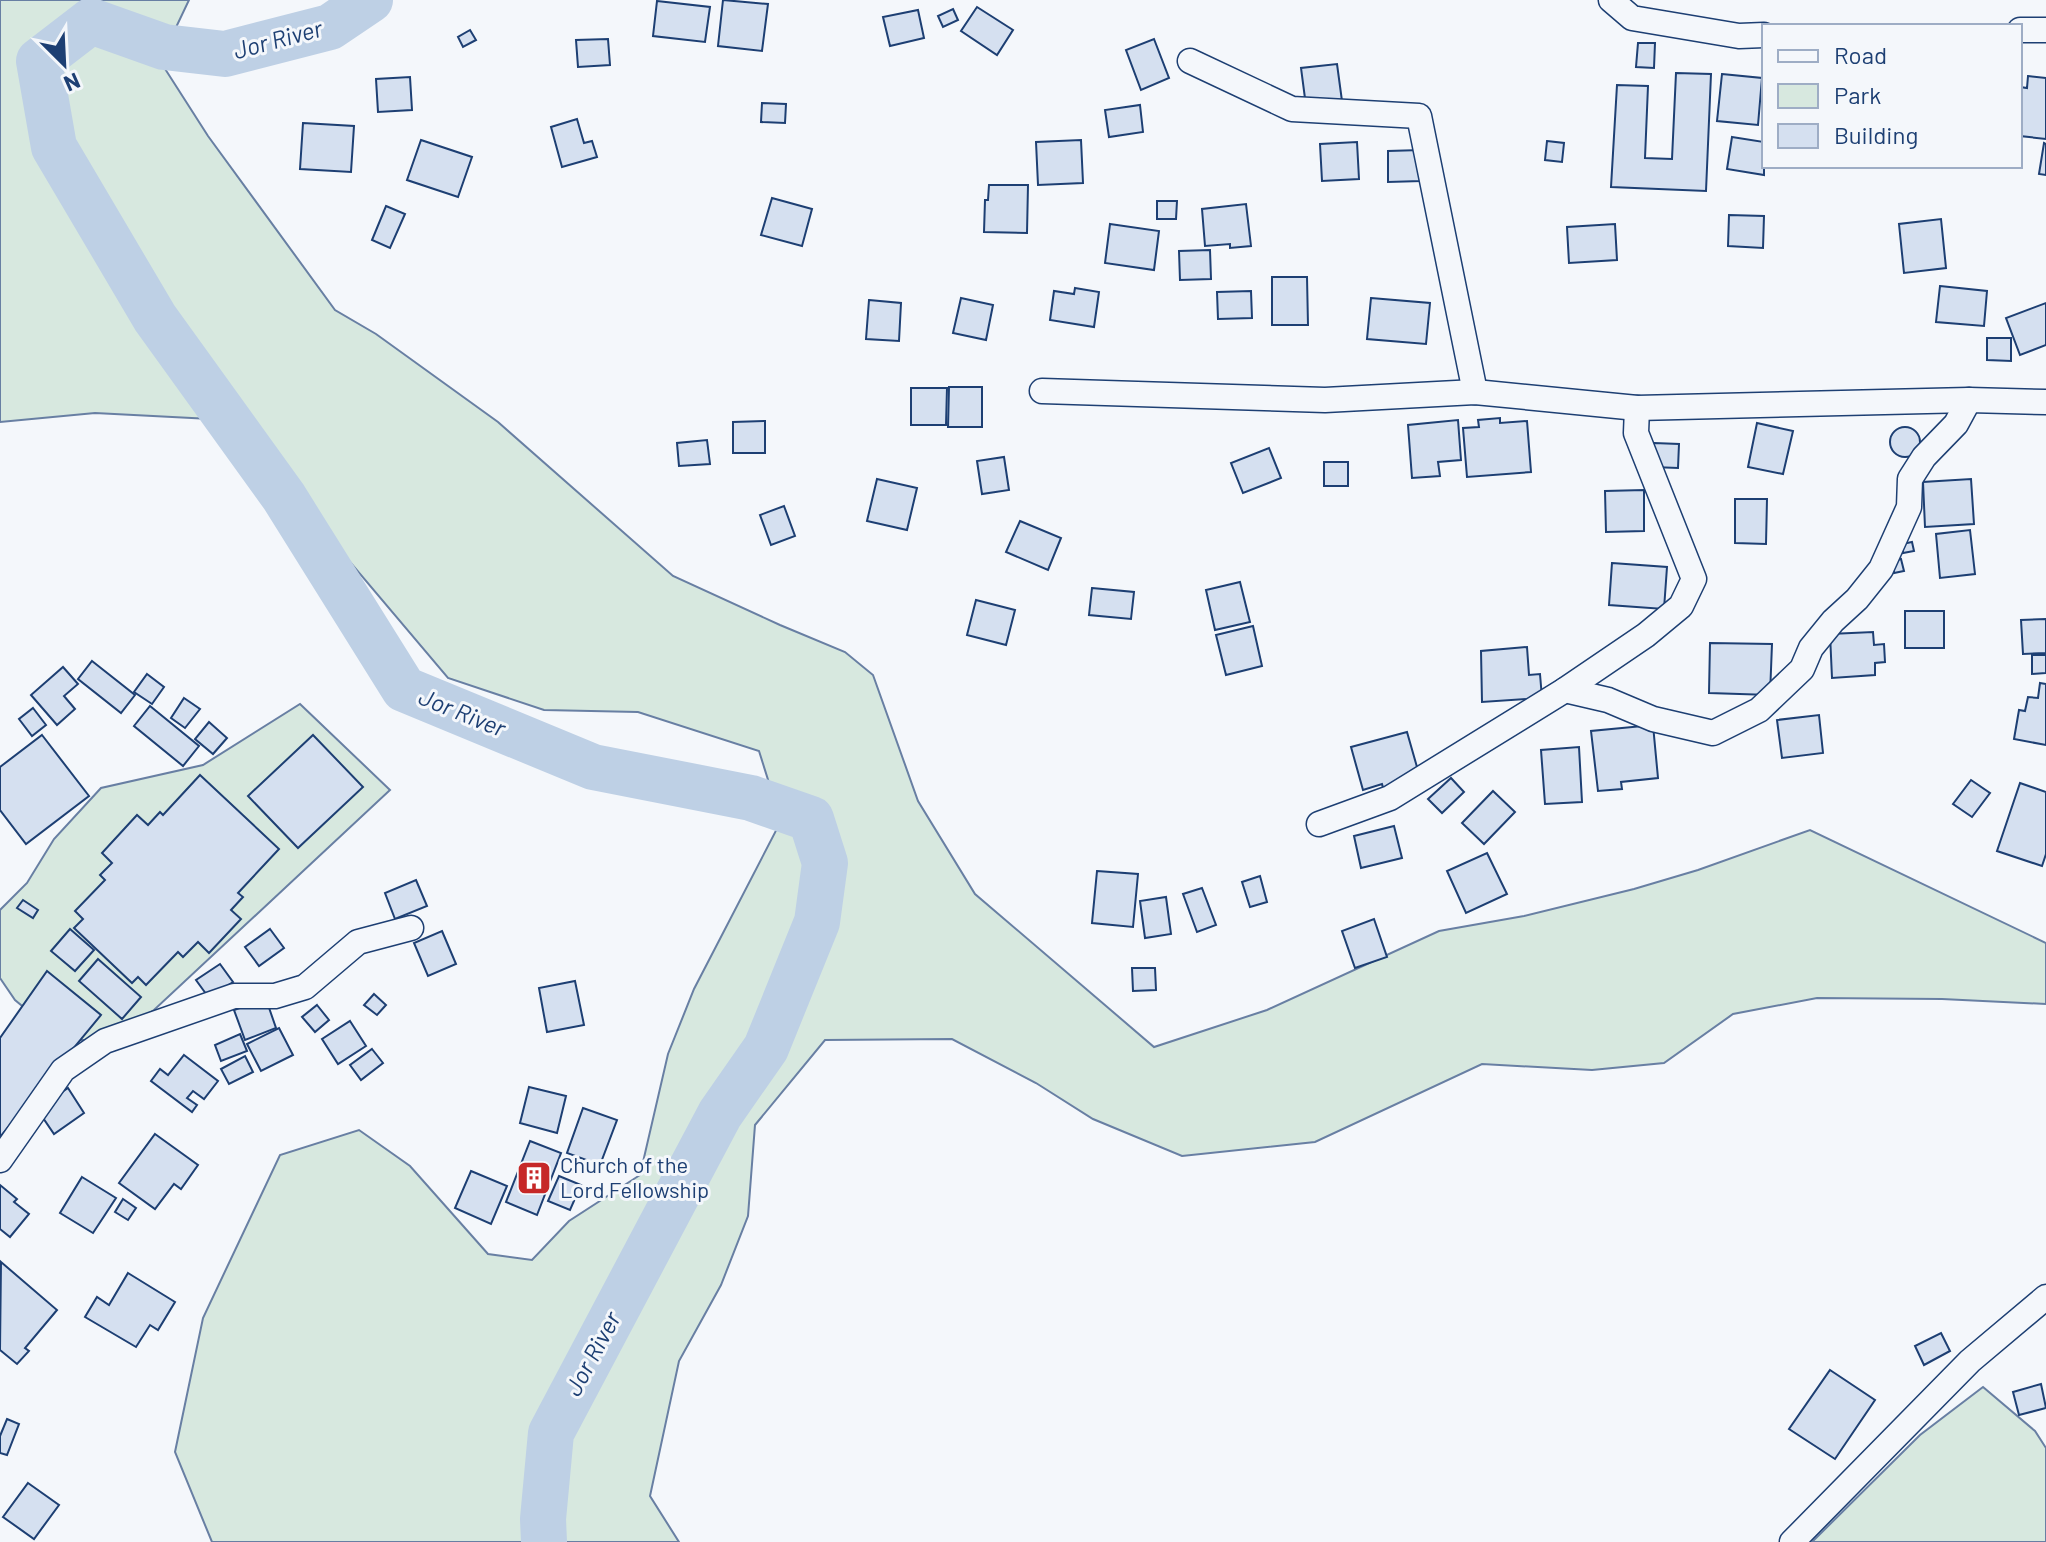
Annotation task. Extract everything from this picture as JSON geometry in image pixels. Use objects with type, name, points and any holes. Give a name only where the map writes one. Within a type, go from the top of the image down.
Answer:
[{"type":"street","points":[[1611,0],[1632,18],[1739,36],[1762,35]]},
{"type":"street","points":[[2022,30],[2046,30]]},
{"type":"street","points":[[1190,61],[1292,109],[1419,116],[1475,392]]},
{"type":"street","points":[[1042,391],[1325,400],[1475,392],[1637,408],[1969,400],[2046,402]]},
{"type":"street","points":[[1565,690],[1608,700],[1653,719],[1713,733],[1759,710],[1802,669],[1811,648],[1881,569],[1909,507],[1910,479],[1924,457],[1956,424],[1969,400]]},
{"type":"street","points":[[1319,824],[1390,798],[1565,690],[1646,635],[1681,606],[1694,579],[1636,433],[1637,408]]},
{"type":"street","points":[[0,1160],[63,1070],[105,1041],[234,996],[275,996],[305,987],[358,942],[411,928]]},
{"type":"street","points":[[1792,1542],[1970,1361],[2046,1297]]},
{"type":"green space","points":[[0,0],[189,0],[160,61],[208,136],[335,310],[376,334],[498,422],[673,576],[845,652],[873,675],[918,801],[975,894],[1154,1047],[1267,1010],[1439,931],[1524,916],[1634,889],[1810,830],[2046,943],[2046,1004],[1817,998],[1733,1014],[1664,1063],[1592,1070],[1482,1064],[1315,1142],[1182,1156],[1093,1119],[1036,1083],[952,1039],[825,1040],[755,1125],[748,1216],[721,1285],[679,1361],[650,1496],[679,1542],[212,1542],[175,1452],[203,1318],[280,1155],[359,1130],[410,1166],[488,1254],[532,1260],[569,1221],[640,1175],[668,1054],[694,989],[781,821],[759,751],[638,712],[544,710],[448,678],[230,420],[95,413],[0,422]]},
{"type":"green space","points":[[300,704],[390,790],[154,1010],[105,1041],[62,1039],[15,1000],[0,978],[0,910],[27,883],[54,839],[101,788],[203,765]]},
{"type":"green space","points":[[1983,1387],[2035,1431],[2046,1448],[2046,1542],[1812,1542],[1920,1435]]},
{"type":"building","points":[[723,0],[768,4],[762,51],[718,46]]},
{"type":"building","points":[[657,1],[710,7],[705,42],[653,36]]},
{"type":"building","points":[[977,7],[1013,30],[997,55],[961,31]]},
{"type":"building","points":[[953,9],[958,20],[943,27],[938,16]]},
{"type":"building","points":[[918,10],[924,38],[890,46],[883,17]]},
{"type":"building","points":[[470,30],[476,40],[463,47],[458,37]]},
{"type":"building","points":[[608,39],[610,65],[578,67],[576,40]]},
{"type":"building","points":[[1154,39],[1169,78],[1141,90],[1126,50]]},
{"type":"building","points":[[1638,43],[1655,43],[1654,68],[1636,67]]},
{"type":"building","points":[[1337,64],[1342,101],[1306,106],[1301,68]]},
{"type":"building","points":[[1676,73],[1711,74],[1706,191],[1611,187],[1617,85],[1648,86],[1645,158],[1672,159]]},
{"type":"building","points":[[1722,74],[1762,78],[1758,125],[1717,121]]},
{"type":"building","points":[[2028,76],[2046,78],[2046,139],[2022,136],[2022,87],[2027,88]]},
{"type":"building","points":[[410,77],[412,110],[378,112],[376,79]]},
{"type":"building","points":[[762,103],[786,104],[785,123],[761,122]]},
{"type":"building","points":[[1140,105],[1143,132],[1109,137],[1105,110]]},
{"type":"building","points":[[577,119],[584,143],[592,141],[597,157],[562,167],[551,127]]},
{"type":"building","points":[[303,123],[354,126],[351,172],[300,169]]},
{"type":"building","points":[[1732,137],[1762,142],[1764,175],[1727,169]]},
{"type":"building","points":[[421,140],[472,157],[458,197],[407,180]]},
{"type":"building","points":[[1081,140],[1083,183],[1038,185],[1036,142]]},
{"type":"building","points":[[1547,141],[1564,143],[1562,162],[1545,160]]},
{"type":"building","points":[[1357,142],[1359,179],[1322,181],[1320,144]]},
{"type":"building","points":[[2046,144],[2046,175],[2039,174]]},
{"type":"building","points":[[1421,150],[1421,181],[1388,182],[1388,151]]},
{"type":"building","points":[[989,185],[1028,185],[1027,233],[984,232]]},
{"type":"building","points":[[772,198],[812,209],[802,246],[761,235]]},
{"type":"building","points":[[1157,201],[1177,201],[1176,219],[1157,219]]},
{"type":"building","points":[[1246,204],[1251,246],[1205,246],[1202,209]]},
{"type":"building","points":[[386,206],[405,214],[390,248],[372,240]]},
{"type":"building","points":[[1729,215],[1764,216],[1763,248],[1728,246]]},
{"type":"building","points":[[1941,219],[1946,268],[1904,273],[1899,224]]},
{"type":"building","points":[[1110,224],[1159,231],[1154,270],[1105,263]]},
{"type":"building","points":[[1615,224],[1617,260],[1569,263],[1567,227]]},
{"type":"building","points":[[1210,250],[1211,279],[1180,280],[1179,251]]},
{"type":"building","points":[[1272,277],[1307,277],[1308,325],[1272,325]]},
{"type":"building","points":[[1940,286],[1987,291],[1984,326],[1936,322]]},
{"type":"building","points":[[1075,288],[1099,292],[1094,327],[1050,320],[1054,291],[1074,294]]},
{"type":"building","points":[[1251,291],[1252,318],[1218,319],[1217,292]]},
{"type":"building","points":[[961,298],[993,305],[986,340],[953,333]]},
{"type":"building","points":[[1371,298],[1430,303],[1426,344],[1367,339]]},
{"type":"building","points":[[869,300],[901,303],[899,341],[866,339]]},
{"type":"building","points":[[2046,303],[2046,345],[2020,355],[2006,318]]},
{"type":"building","points":[[1987,338],[2011,338],[2011,361],[1987,360]]},
{"type":"building","points":[[949,387],[982,387],[982,427],[948,427]]},
{"type":"building","points":[[911,388],[947,388],[946,425],[911,425]]},
{"type":"building","points":[[1500,418],[1500,423],[1527,421],[1531,472],[1467,477],[1463,428],[1479,427],[1478,420]]},
{"type":"building","points":[[1458,420],[1461,460],[1438,462],[1440,476],[1412,478],[1408,425]]},
{"type":"building","points":[[765,421],[765,453],[733,453],[733,422]]},
{"type":"building","points":[[1757,423],[1793,431],[1783,474],[1748,467]]},
{"type":"building","points":[[1905,427],[1916,431],[1920,442],[1916,453],[1905,457],[1894,453],[1890,442],[1894,431]]},
{"type":"building","points":[[707,440],[710,464],[679,466],[677,443]]},
{"type":"building","points":[[1654,443],[1679,444],[1678,468],[1653,467]]},
{"type":"building","points":[[1269,448],[1281,478],[1243,493],[1231,463]]},
{"type":"building","points":[[1004,457],[1009,490],[982,494],[977,461]]},
{"type":"building","points":[[1324,462],[1348,462],[1348,486],[1324,486]]},
{"type":"building","points":[[877,479],[917,488],[907,530],[867,521]]},
{"type":"building","points":[[1971,479],[1974,524],[1925,527],[1923,482]]},
{"type":"building","points":[[1644,490],[1644,531],[1606,532],[1605,491]]},
{"type":"building","points":[[1735,499],[1767,499],[1766,544],[1735,543]]},
{"type":"building","points":[[784,506],[795,536],[771,545],[760,515]]},
{"type":"building","points":[[1020,521],[1061,538],[1048,570],[1006,552]]},
{"type":"building","points":[[1970,530],[1975,574],[1940,578],[1936,534]]},
{"type":"building","points":[[1912,542],[1914,551],[1903,553],[1902,544]]},
{"type":"building","points":[[1901,559],[1904,571],[1894,573],[1892,561]]},
{"type":"building","points":[[1612,563],[1667,567],[1664,609],[1609,605]]},
{"type":"building","points":[[1240,582],[1250,622],[1215,630],[1206,590]]},
{"type":"building","points":[[1092,588],[1134,592],[1131,619],[1089,615]]},
{"type":"building","points":[[976,600],[1015,610],[1006,645],[967,635]]},
{"type":"building","points":[[1905,611],[1944,611],[1944,648],[1905,648]]},
{"type":"building","points":[[2046,619],[2046,653],[2023,654],[2021,620]]},
{"type":"building","points":[[1253,626],[1262,666],[1226,675],[1216,635]]},
{"type":"building","points":[[1873,632],[1874,645],[1884,644],[1885,662],[1875,663],[1875,675],[1832,678],[1830,634]]},
{"type":"building","points":[[1710,643],[1772,644],[1770,695],[1709,693]]},
{"type":"building","points":[[1527,647],[1529,675],[1540,674],[1542,698],[1482,702],[1481,651]]},
{"type":"building","points":[[2032,655],[2046,655],[2046,673],[2032,674]]},
{"type":"building","points":[[92,661],[135,695],[121,713],[78,679]]},
{"type":"building","points":[[63,667],[78,684],[64,696],[75,709],[57,725],[31,695]]},
{"type":"building","points":[[147,674],[164,687],[152,704],[134,692]]},
{"type":"building","points":[[2040,683],[2046,684],[2046,745],[2014,739],[2019,710],[2025,711],[2028,697],[2038,698]]},
{"type":"building","points":[[184,698],[200,709],[185,728],[171,718]]},
{"type":"building","points":[[150,706],[199,746],[183,766],[134,726]]},
{"type":"building","points":[[33,708],[46,725],[32,736],[19,719]]},
{"type":"building","points":[[1819,715],[1823,753],[1782,758],[1777,720]]},
{"type":"building","points":[[209,722],[227,738],[213,754],[195,739]]},
{"type":"building","points":[[1653,725],[1658,778],[1621,782],[1622,789],[1598,791],[1591,731]]},
{"type":"building","points":[[1407,732],[1419,774],[1384,791],[1382,784],[1363,790],[1351,747]]},
{"type":"building","points":[[42,735],[89,796],[26,844],[0,810],[0,767]]},
{"type":"building","points":[[313,735],[363,787],[298,848],[248,796]]},
{"type":"building","points":[[1579,747],[1582,802],[1545,804],[1541,750]]},
{"type":"building","points":[[200,775],[279,849],[238,893],[243,897],[231,910],[241,919],[209,953],[198,942],[183,957],[178,952],[146,985],[138,977],[132,983],[74,928],[83,919],[75,911],[105,880],[100,875],[112,863],[102,853],[137,815],[148,825],[160,812],[163,815]]},
{"type":"building","points":[[1451,778],[1464,792],[1442,813],[1428,799]]},
{"type":"building","points":[[1971,780],[1990,793],[1972,817],[1953,804]]},
{"type":"building","points":[[2020,783],[2046,792],[2046,854],[2042,866],[1997,851]]},
{"type":"building","points":[[1493,791],[1515,812],[1484,844],[1462,823]]},
{"type":"building","points":[[1394,826],[1402,858],[1361,868],[1354,836]]},
{"type":"building","points":[[1487,853],[1507,894],[1466,913],[1447,871]]},
{"type":"building","points":[[1097,871],[1138,874],[1133,927],[1092,923]]},
{"type":"building","points":[[1260,876],[1267,902],[1250,907],[1242,882]]},
{"type":"building","points":[[416,880],[427,906],[395,919],[385,893]]},
{"type":"building","points":[[1202,888],[1216,925],[1197,932],[1183,894]]},
{"type":"building","points":[[1166,897],[1171,934],[1145,938],[1140,901]]},
{"type":"building","points":[[23,900],[38,910],[33,918],[17,908]]},
{"type":"building","points":[[1374,919],[1387,957],[1355,968],[1342,931]]},
{"type":"building","points":[[70,929],[94,950],[75,971],[51,951]]},
{"type":"building","points":[[270,929],[284,948],[259,966],[245,947]]},
{"type":"building","points":[[442,931],[456,964],[428,976],[414,943]]},
{"type":"building","points":[[98,959],[141,997],[122,1019],[79,981]]},
{"type":"building","points":[[220,964],[233,982],[209,998],[196,980]]},
{"type":"building","points":[[1132,968],[1155,968],[1156,990],[1133,991]]},
{"type":"building","points":[[47,971],[101,1015],[0,1137],[0,1038]]},
{"type":"building","points":[[575,981],[584,1025],[547,1032],[539,988]]},
{"type":"building","points":[[374,994],[386,1005],[377,1015],[364,1005]]},
{"type":"building","points":[[266,999],[276,1028],[245,1040],[234,1010]]},
{"type":"building","points":[[317,1005],[329,1020],[315,1032],[302,1017]]},
{"type":"building","points":[[350,1021],[366,1046],[338,1064],[322,1039]]},
{"type":"building","points":[[279,1028],[293,1055],[261,1071],[247,1044]]},
{"type":"building","points":[[240,1034],[247,1051],[221,1061],[215,1045]]},
{"type":"building","points":[[372,1049],[383,1063],[361,1080],[350,1065]]},
{"type":"building","points":[[184,1055],[218,1081],[204,1099],[193,1091],[187,1098],[197,1105],[192,1112],[151,1081],[160,1069],[168,1075]]},
{"type":"building","points":[[245,1056],[253,1072],[229,1084],[221,1069]]},
{"type":"building","points":[[529,1087],[566,1096],[557,1133],[520,1123]]},
{"type":"building","points":[[68,1088],[84,1113],[54,1134],[37,1109]]},
{"type":"building","points":[[583,1108],[617,1120],[600,1165],[567,1153]]},
{"type":"building","points":[[155,1134],[198,1165],[181,1189],[174,1184],[155,1209],[119,1183]]},
{"type":"building","name":"Church of the Lord Fellowship","points":[[530,1141],[561,1153],[537,1215],[506,1202]]},
{"type":"building","points":[[471,1171],[507,1186],[491,1224],[455,1208]]},
{"type":"building","points":[[559,1176],[581,1185],[570,1210],[548,1201]]},
{"type":"building","points":[[82,1177],[116,1198],[93,1233],[60,1213]]},
{"type":"building","points":[[0,1185],[29,1214],[10,1237],[0,1229]]},
{"type":"building","points":[[123,1199],[136,1208],[128,1220],[115,1212]]},
{"type":"building","points":[[1,1262],[57,1310],[25,1348],[29,1351],[17,1364],[0,1350]]},
{"type":"building","points":[[128,1273],[175,1302],[158,1330],[150,1325],[136,1347],[85,1317],[97,1297],[109,1305]]},
{"type":"building","points":[[1941,1333],[1950,1351],[1924,1365],[1915,1346]]},
{"type":"building","points":[[1830,1370],[1875,1400],[1835,1459],[1789,1429]]},
{"type":"building","points":[[2041,1384],[2046,1408],[2019,1415],[2013,1392]]},
{"type":"building","points":[[7,1419],[19,1424],[7,1455],[0,1453],[0,1436]]},
{"type":"building","points":[[28,1483],[59,1505],[34,1539],[3,1517]]},
{"type":"waterway","name":"Jor River","points":[[370,0],[330,27],[225,54],[164,47],[91,21],[39,61],[54,147],[155,318],[284,497],[404,689],[593,767],[751,798],[811,819],[825,863],[817,922],[766,1048],[720,1114],[551,1433],[543,1519],[544,1542]]},
{"type":"place","name":"Church of the Lord Fellowship","points":[[534,1178]]}]
